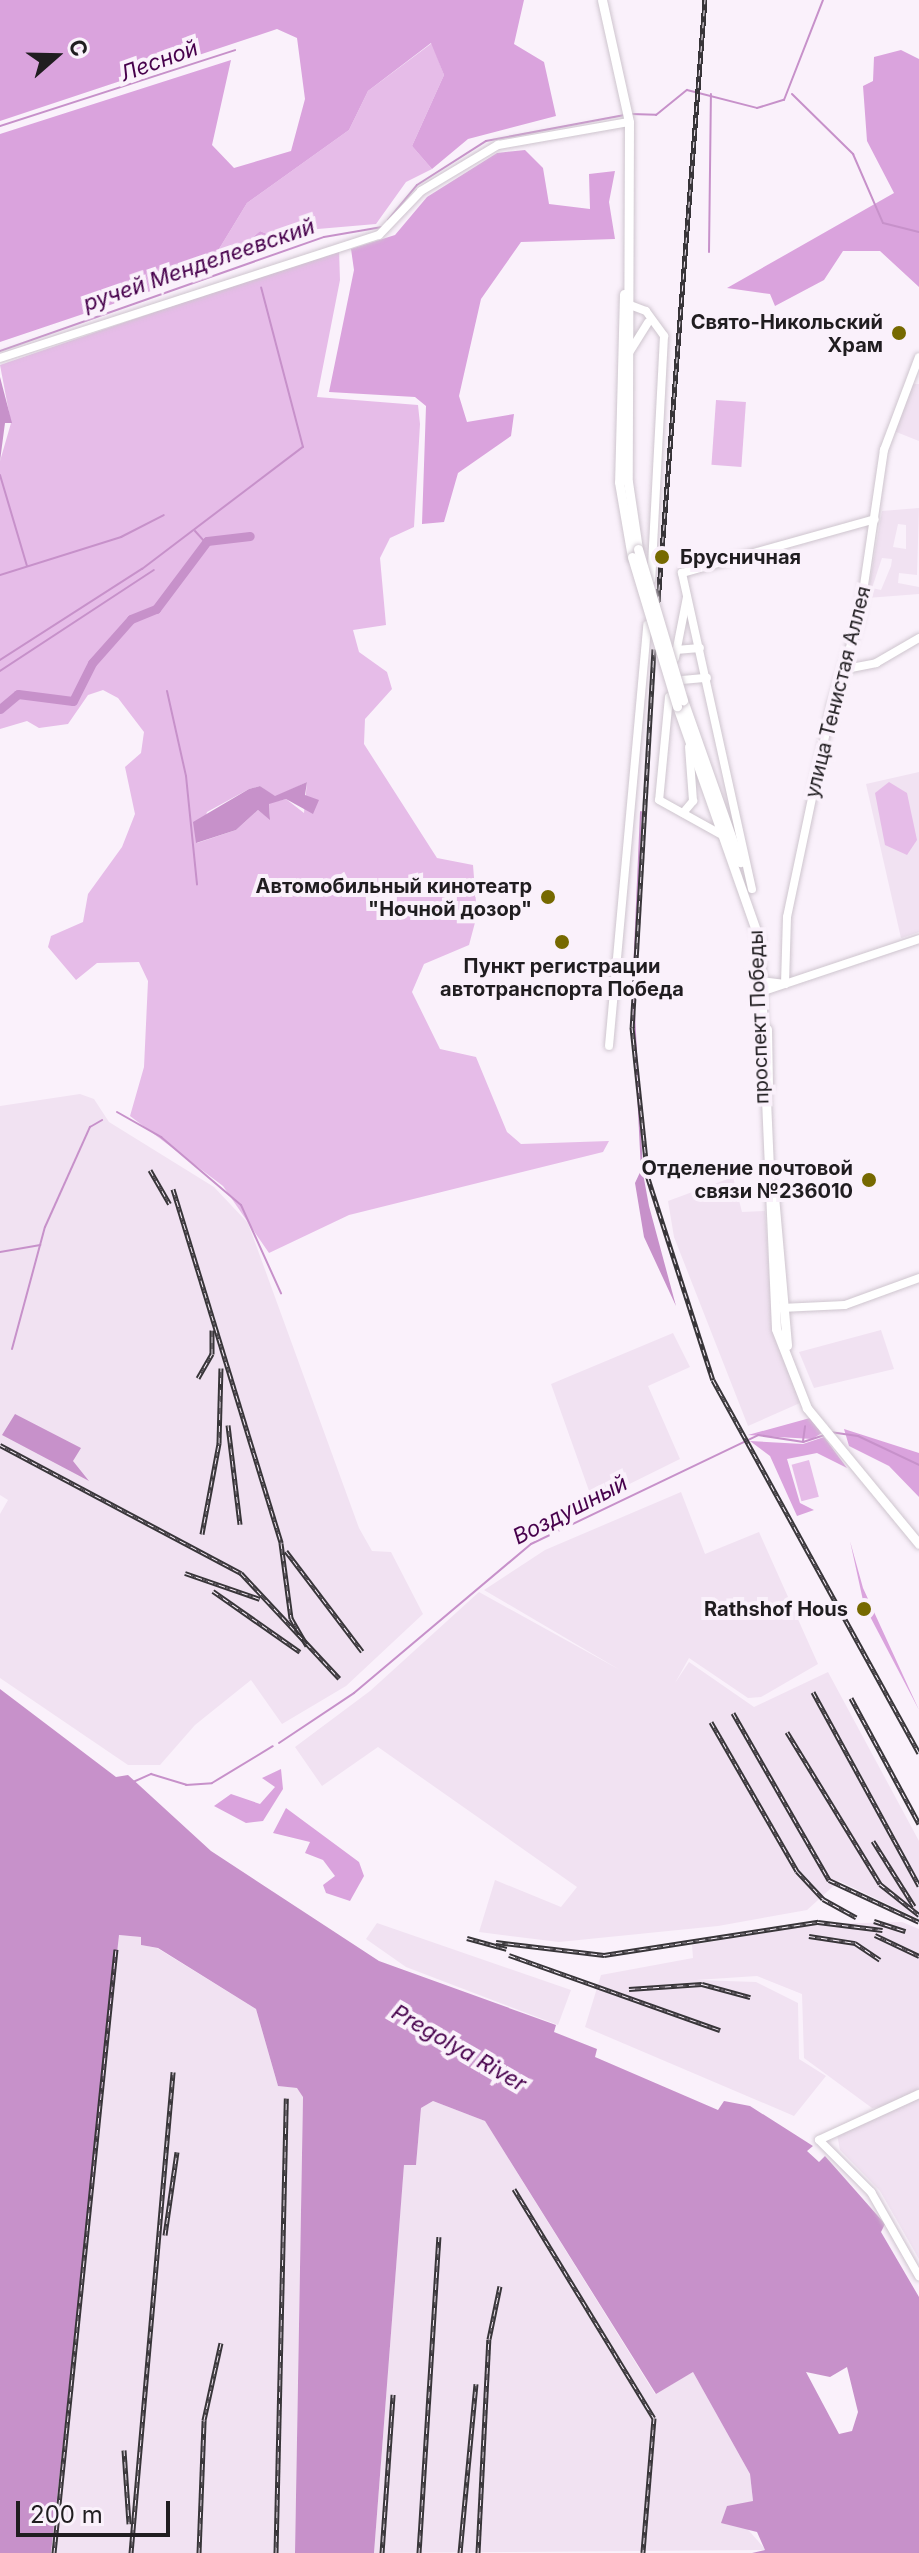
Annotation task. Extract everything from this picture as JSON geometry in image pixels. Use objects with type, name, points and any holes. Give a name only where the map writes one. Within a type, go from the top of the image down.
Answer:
[{"type":"main road","name":"проспект Победы","points":[[602,0],[629,122],[630,305],[626,321],[629,353],[628,482],[635,553]]},
{"type":"main road","name":"проспект Победы","points":[[630,228],[619,482],[635,553],[680,703],[752,889],[764,986],[777,1308],[810,1408],[919,1544]]},
{"type":"main road","name":"проспект Победы","points":[[680,703],[688,741],[752,910],[764,986]]},
{"type":"main road","name":"проспект Победы","points":[[861,1474],[919,1536]]},
{"type":"street","points":[[0,358],[379,235],[421,191],[498,145],[629,122]]},
{"type":"street","points":[[630,305],[659,323]]},
{"type":"street","points":[[626,321],[659,323]]},
{"type":"street","points":[[629,353],[648,323]]},
{"type":"street","points":[[651,580],[659,323]]},
{"type":"street","name":"улица Тенистая Аллея","points":[[785,984],[787,917],[846,669],[888,433],[919,357]]},
{"type":"street","points":[[752,889],[738,812],[682,573],[875,519]]},
{"type":"street","points":[[688,597],[676,654],[700,648]]},
{"type":"street","points":[[609,1046],[647,625]]},
{"type":"street","points":[[846,669],[876,663],[919,638]]},
{"type":"street","points":[[682,680],[707,678]]},
{"type":"street","points":[[669,697],[658,794],[662,806],[683,813],[724,837]]},
{"type":"street","points":[[683,813],[693,801],[688,741]]},
{"type":"street","points":[[721,811],[738,812]]},
{"type":"street","points":[[764,986],[796,982],[919,939]]},
{"type":"street","points":[[777,1308],[845,1305],[919,1278]]},
{"type":"street","points":[[919,2094],[819,2140],[871,2192],[919,2276]]},
{"type":"shaded area","points":[[0,0],[524,0],[514,44],[544,62],[556,116],[468,139],[432,169],[412,146],[444,75],[431,43],[368,91],[349,130],[247,203],[216,254],[232,256],[260,231],[281,240],[267,252],[0,342],[0,134],[231,60],[212,145],[234,168],[291,151],[305,99],[297,38],[277,29],[0,121]]},
{"type":"shaded area","points":[[432,43],[444,75],[412,146],[432,169],[406,182],[376,224],[306,230],[281,240],[260,231],[232,256],[216,254],[247,203],[349,130],[368,91]]},
{"type":"shaded area","points":[[901,50],[919,59],[919,287],[880,251],[843,251],[824,280],[775,306],[770,294],[727,288],[894,193],[867,141],[863,86],[873,81],[874,57]]},
{"type":"shaded area","points":[[525,150],[543,168],[549,204],[590,209],[589,174],[615,171],[609,202],[615,239],[521,242],[481,299],[459,396],[467,422],[514,414],[511,436],[458,473],[444,522],[422,524],[426,406],[415,397],[329,392],[354,270],[351,249],[395,235],[427,197],[497,153]]},
{"type":"shaded area","points":[[339,249],[340,280],[317,397],[418,405],[420,424],[414,527],[390,538],[380,558],[386,625],[353,630],[359,652],[387,672],[392,689],[365,719],[364,744],[437,858],[473,865],[477,915],[469,945],[424,964],[412,992],[440,1049],[476,1057],[507,1132],[521,1144],[609,1141],[603,1152],[349,1215],[269,1253],[223,1186],[130,1116],[144,1067],[148,981],[139,962],[97,963],[76,980],[48,947],[51,936],[83,922],[88,894],[122,847],[135,814],[125,767],[141,753],[144,732],[118,698],[103,690],[88,695],[68,724],[39,728],[27,721],[0,729],[0,461],[11,423],[0,365]],"holes":[[[307,782],[304,813],[286,799],[269,803],[270,819],[258,810],[236,830],[197,843],[207,812],[249,789],[260,786],[275,797]]]},
{"type":"shaded area","points":[[912,384],[919,384],[919,441],[894,431]]},
{"type":"shaded area","points":[[716,400],[746,402],[741,467],[711,465]]},
{"type":"shaded area","points":[[919,508],[917,575],[899,573],[898,583],[919,587],[919,594],[867,598],[882,511]],"holes":[[[898,524],[906,525],[906,549],[893,547]],[[882,558],[892,559],[881,590],[872,588]]]},
{"type":"shaded area","points":[[919,772],[919,932],[901,938],[866,784]]},
{"type":"shaded area","points":[[889,782],[907,793],[917,840],[907,855],[885,845],[875,793]]},
{"type":"shaded area","points":[[80,1094],[94,1099],[109,1122],[214,1187],[248,1223],[359,1528],[372,1551],[391,1552],[423,1614],[346,1686],[282,1724],[251,1680],[195,1725],[160,1765],[128,1765],[0,1678],[0,1514],[8,1500],[0,1495],[0,1106]]},
{"type":"shaded area","points":[[733,1177],[742,1212],[765,1211],[772,1319],[800,1403],[748,1426],[674,1237],[668,1201]]},
{"type":"shaded area","points":[[881,1330],[894,1369],[814,1388],[799,1352]]},
{"type":"shaded area","points":[[673,1333],[690,1367],[648,1386],[680,1459],[593,1502],[551,1384]]},
{"type":"shaded area","points":[[810,1418],[822,1433],[812,1439],[748,1435]]},
{"type":"shaded area","points":[[844,1429],[919,1453],[919,1497],[889,1466],[849,1446]]},
{"type":"shaded area","points":[[824,1437],[847,1468],[817,1453],[787,1459],[800,1503],[814,1510],[797,1516],[770,1456],[750,1441],[803,1444]]},
{"type":"shaded area","points":[[809,1460],[819,1497],[801,1501],[792,1465]]},
{"type":"shaded area","points":[[681,1492],[705,1554],[759,1532],[818,1664],[761,1697],[748,1698],[689,1658],[675,1683],[689,1662],[754,1707],[828,1672],[919,1841],[919,1919],[839,1881],[807,1910],[718,1926],[559,1942],[479,1932],[495,1880],[561,1907],[577,1887],[378,1747],[322,1786],[295,1747],[370,1691],[479,1592],[620,1670],[484,1590],[545,1550]]},
{"type":"shaded area","points":[[850,1541],[863,1588],[919,1710],[864,1605]]},
{"type":"shaded area","points":[[281,1769],[283,1789],[263,1821],[246,1823],[214,1806],[231,1794],[260,1804],[275,1787],[262,1778]]},
{"type":"shaded area","points":[[286,1808],[359,1862],[364,1876],[350,1901],[326,1893],[323,1885],[335,1876],[323,1860],[305,1853],[310,1842],[273,1833]]},
{"type":"shaded area","points":[[902,1922],[919,1929],[919,2089],[882,2107],[872,2108],[804,2058],[802,1994],[757,1976],[696,1980],[756,1982],[798,2003],[799,2059],[826,2076],[794,2116],[585,2027],[601,1975],[693,1958],[692,1945],[819,1924]]},
{"type":"shaded area","points":[[377,1923],[571,1990],[558,2025],[406,1967],[366,1939]]},
{"type":"shaded area","points":[[118,1935],[141,1937],[141,1945],[157,1948],[256,2009],[278,2086],[298,2088],[303,2096],[295,2553],[51,2553]]},
{"type":"shaded area","points":[[919,2098],[919,2259],[880,2191],[840,2150],[837,2134]]},
{"type":"shaded area","points":[[433,2101],[485,2121],[655,2394],[693,2372],[750,2474],[753,2501],[743,2524],[766,2550],[374,2553],[404,2164],[416,2165],[421,2108]]},
{"type":"water","points":[[0,377],[12,423],[5,423],[0,461]]},
{"type":"water","points":[[307,782],[305,795],[319,800],[313,814],[286,799],[269,804],[270,820],[258,810],[236,830],[196,843],[193,822],[249,789],[260,786],[275,796]]},
{"type":"water","points":[[642,1168],[676,1306],[644,1237],[635,1183]]},
{"type":"water","points":[[15,1414],[81,1448],[73,1461],[89,1481],[2,1435]]},
{"type":"water","name":"Pregolya River","points":[[0,1689],[116,1777],[128,1775],[211,1851],[379,1961],[556,2025],[554,2032],[597,2049],[595,2057],[718,2110],[724,2101],[750,2106],[813,2146],[807,2151],[819,2162],[825,2156],[885,2224],[881,2232],[919,2297],[919,2553],[752,2553],[765,2550],[757,2532],[721,2523],[727,2506],[753,2501],[750,2474],[693,2372],[656,2394],[485,2121],[433,2101],[421,2108],[416,2165],[404,2165],[374,2553],[295,2553],[303,2097],[297,2088],[278,2086],[256,2009],[158,1948],[141,1945],[141,1937],[119,1935],[51,2553],[0,2553]],"holes":[[[847,2367],[858,2412],[852,2431],[839,2434],[806,2372],[830,2377]]]},
{"type":"waterway","name":"ручей Менделеевский","points":[[631,114],[656,115],[687,90],[757,108],[784,100],[823,0]]},
{"type":"waterway","name":"Лесной","points":[[0,126],[235,50]]},
{"type":"waterway","points":[[709,252],[711,94]]},
{"type":"waterway","points":[[792,94],[853,154],[883,223],[919,232]]},
{"type":"waterway","name":"ручей Менделеевский","points":[[388,220],[417,185],[486,141],[625,115]]},
{"type":"waterway","name":"ручей Менделеевский","points":[[0,351],[324,237],[382,227]]},
{"type":"waterway","points":[[0,660],[142,569],[303,447],[261,287]]},
{"type":"waterway","points":[[0,475],[27,566]]},
{"type":"waterway","points":[[0,575],[121,537],[164,515]]},
{"type":"waterway","points":[[195,531],[205,542]]},
{"type":"waterway","points":[[0,709],[18,694],[73,701],[92,663],[131,619],[156,609],[207,541],[250,536]]},
{"type":"waterway","points":[[0,671],[154,570]]},
{"type":"waterway","points":[[167,691],[186,776],[197,884]]},
{"type":"waterway","points":[[641,812],[633,993],[642,1168]]},
{"type":"waterway","points":[[117,1112],[161,1137],[241,1205],[281,1293]]},
{"type":"waterway","points":[[12,1349],[45,1227],[90,1127],[102,1120]]},
{"type":"waterway","points":[[0,1252],[40,1245]]},
{"type":"waterway","points":[[803,1441],[805,1426]]},
{"type":"waterway","name":"Воздушный","points":[[830,1432],[858,1436],[919,1465]]},
{"type":"waterway","name":"Воздушный","points":[[279,1743],[354,1693],[531,1544],[758,1435],[803,1442],[824,1435]]},
{"type":"waterway","name":"Воздушный","points":[[133,1782],[151,1774],[186,1785],[212,1783],[273,1746]]},
{"type":"railway","points":[[658,602],[705,0]]},
{"type":"railway","points":[[654,649],[632,1027],[648,1178],[713,1380],[919,1753]]},
{"type":"railway","points":[[150,1170],[170,1204]]},
{"type":"railway","points":[[173,1189],[281,1543],[291,1618],[307,1646]]},
{"type":"railway","points":[[198,1378],[212,1354],[212,1330]]},
{"type":"railway","points":[[202,1534],[219,1443],[221,1368]]},
{"type":"railway","points":[[228,1425],[240,1524]]},
{"type":"railway","points":[[0,1445],[241,1573],[339,1678]]},
{"type":"railway","points":[[286,1551],[362,1651]]},
{"type":"railway","points":[[185,1573],[260,1599]]},
{"type":"railway","points":[[213,1591],[300,1652]]},
{"type":"railway","points":[[813,1692],[919,1886]]},
{"type":"railway","points":[[851,1698],[919,1824]]},
{"type":"railway","points":[[733,1713],[829,1880],[919,1922]]},
{"type":"railway","points":[[711,1722],[797,1871],[823,1899],[856,1917]]},
{"type":"railway","points":[[787,1732],[880,1884],[919,1915]]},
{"type":"railway","points":[[873,1841],[914,1906]]},
{"type":"railway","points":[[874,1921],[905,1931]]},
{"type":"railway","points":[[496,1942],[604,1955],[818,1922],[883,1930]]},
{"type":"railway","points":[[875,1935],[919,1956]]},
{"type":"railway","points":[[809,1936],[855,1943],[880,1960]]},
{"type":"railway","points":[[467,1938],[507,1949]]},
{"type":"railway","points":[[54,2553],[116,1949]]},
{"type":"railway","points":[[509,1955],[720,2030]]},
{"type":"railway","points":[[629,1989],[702,1984],[750,1997]]},
{"type":"railway","points":[[131,2553],[173,2072]]},
{"type":"railway","points":[[276,2553],[286,2098]]},
{"type":"railway","points":[[165,2235],[177,2152]]},
{"type":"railway","points":[[514,2189],[654,2418],[643,2553]]},
{"type":"railway","points":[[419,2553],[439,2237]]},
{"type":"railway","points":[[478,2553],[489,2339],[500,2286]]},
{"type":"railway","points":[[199,2553],[204,2420],[221,2343]]},
{"type":"railway","points":[[460,2553],[476,2384]]},
{"type":"railway","points":[[382,2553],[393,2394]]},
{"type":"railway","points":[[124,2450],[129,2524]]},
{"type":"place","name":"Свято-Никольский Храм","points":[[899,333]]},
{"type":"place","name":"Брусничная","points":[[662,557]]},
{"type":"place","name":"Автомобильный кинотеатр \"Ночной дозор\"","points":[[548,897]]},
{"type":"place","name":"Пункт регистрации автотранспорта Победа","points":[[562,942]]},
{"type":"place","name":"Отделение почтовой связи №236010","points":[[869,1180]]},
{"type":"place","name":"Rathshof Hous","points":[[864,1609]]}]
